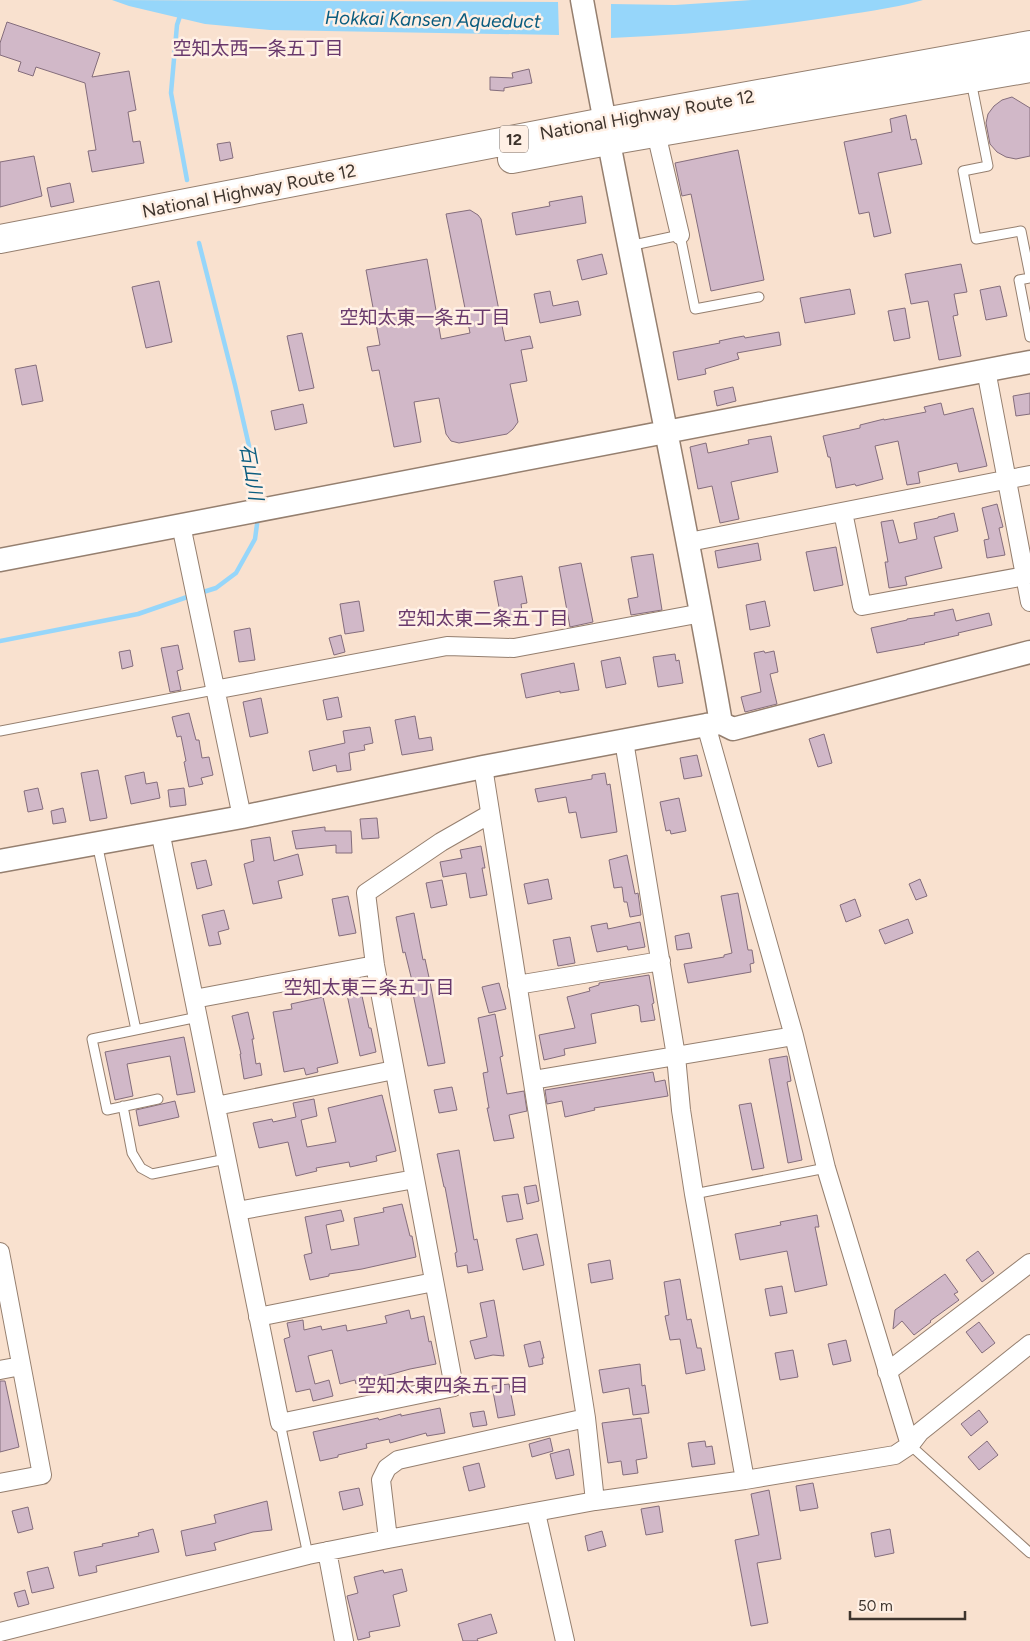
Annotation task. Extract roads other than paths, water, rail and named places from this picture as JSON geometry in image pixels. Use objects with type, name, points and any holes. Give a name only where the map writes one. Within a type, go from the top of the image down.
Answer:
[{"type":"highway","name":"National Highway Route 12","points":[[0,257],[1030,45]]},
{"type":"highway","name":"National Highway Route 12","points":[[0,239],[606,131],[656,133],[1030,68]]},
{"type":"street","points":[[582,0],[606,131],[702,613],[714,724],[826,1168],[910,1445]]},
{"type":"street","points":[[656,133],[680,235]]},
{"type":"street","points":[[0,560],[1030,362]]},
{"type":"street","points":[[986,370],[1030,602]]},
{"type":"street","points":[[689,542],[1030,476]]},
{"type":"street","points":[[843,512],[862,606],[1025,576]]},
{"type":"street","points":[[181,525],[242,817]]},
{"type":"street","points":[[214,690],[447,646],[514,648],[702,613]]},
{"type":"street","points":[[0,861],[242,817],[483,767],[714,724],[733,729],[1030,652]]},
{"type":"street","points":[[624,741],[676,1056],[681,1110],[694,1194],[744,1480]]},
{"type":"street","points":[[483,767],[586,1418],[595,1501]]},
{"type":"street","points":[[160,831],[280,1422],[454,1387],[374,965],[366,893],[441,842],[490,814]]},
{"type":"street","points":[[517,985],[660,961]]},
{"type":"street","points":[[194,999],[374,965]]},
{"type":"street","points":[[532,1080],[794,1036]]},
{"type":"street","points":[[216,1106],[394,1070]]},
{"type":"street","points":[[237,1211],[415,1178]]},
{"type":"street","points":[[0,1253],[42,1475],[0,1483]]},
{"type":"street","points":[[887,1372],[1030,1263]]},
{"type":"street","points":[[258,1316],[434,1282]]},
{"type":"street","points":[[0,1632],[327,1551],[595,1501],[744,1480],[894,1455],[910,1445],[920,1432],[1030,1344]]},
{"type":"street","points":[[0,1370],[21,1366]]},
{"type":"street","points":[[388,1539],[381,1480],[387,1468],[398,1460],[586,1418]]},
{"type":"street","points":[[536,1513],[565,1641]]},
{"type":"street","points":[[327,1551],[344,1641]]},
{"type":"lane","points":[[970,78],[988,166],[963,171],[976,239],[1021,231],[1030,277],[1019,280],[1030,337]]},
{"type":"lane","points":[[629,246],[680,235],[695,309],[759,297]]},
{"type":"lane","points":[[0,731],[214,690]]},
{"type":"lane","points":[[97,842],[136,1030]]},
{"type":"lane","points":[[158,1098],[107,1110],[92,1039],[198,1017]]},
{"type":"lane","points":[[124,1106],[132,1153],[141,1168],[152,1174],[226,1159]]},
{"type":"lane","points":[[694,1194],[826,1168]]},
{"type":"lane","points":[[280,1422],[308,1555]]},
{"type":"lane","points":[[910,1445],[1030,1553]]},
{"type":"water","name":"Hokkai Kansen Aqueduct","points":[[112,0],[558,2],[559,35],[270,30],[205,24],[129,6]]},
{"type":"water","points":[[752,0],[923,0],[899,6],[798,22],[692,33],[611,38],[611,4],[675,5]]},
{"type":"waterway","name":"石山川","points":[[181,13],[177,25],[171,93],[187,180]]},
{"type":"waterway","name":"石山川","points":[[199,243],[235,385],[261,498],[260,502]]},
{"type":"waterway","name":"石山川","points":[[200,593],[216,588],[236,573],[255,539],[258,517]]},
{"type":"waterway","name":"石山川","points":[[0,641],[138,614],[193,595]]},
{"type":"district","name":"空知太西一条五丁目","points":[[258,48]]},
{"type":"district","name":"空知太東一条五丁目","points":[[425,317]]},
{"type":"district","name":"空知太東二条五丁目","points":[[483,618]]},
{"type":"district","name":"空知太東三条五丁目","points":[[369,987]]},
{"type":"district","name":"空知太東四条五丁目","points":[[443,1385]]}]
